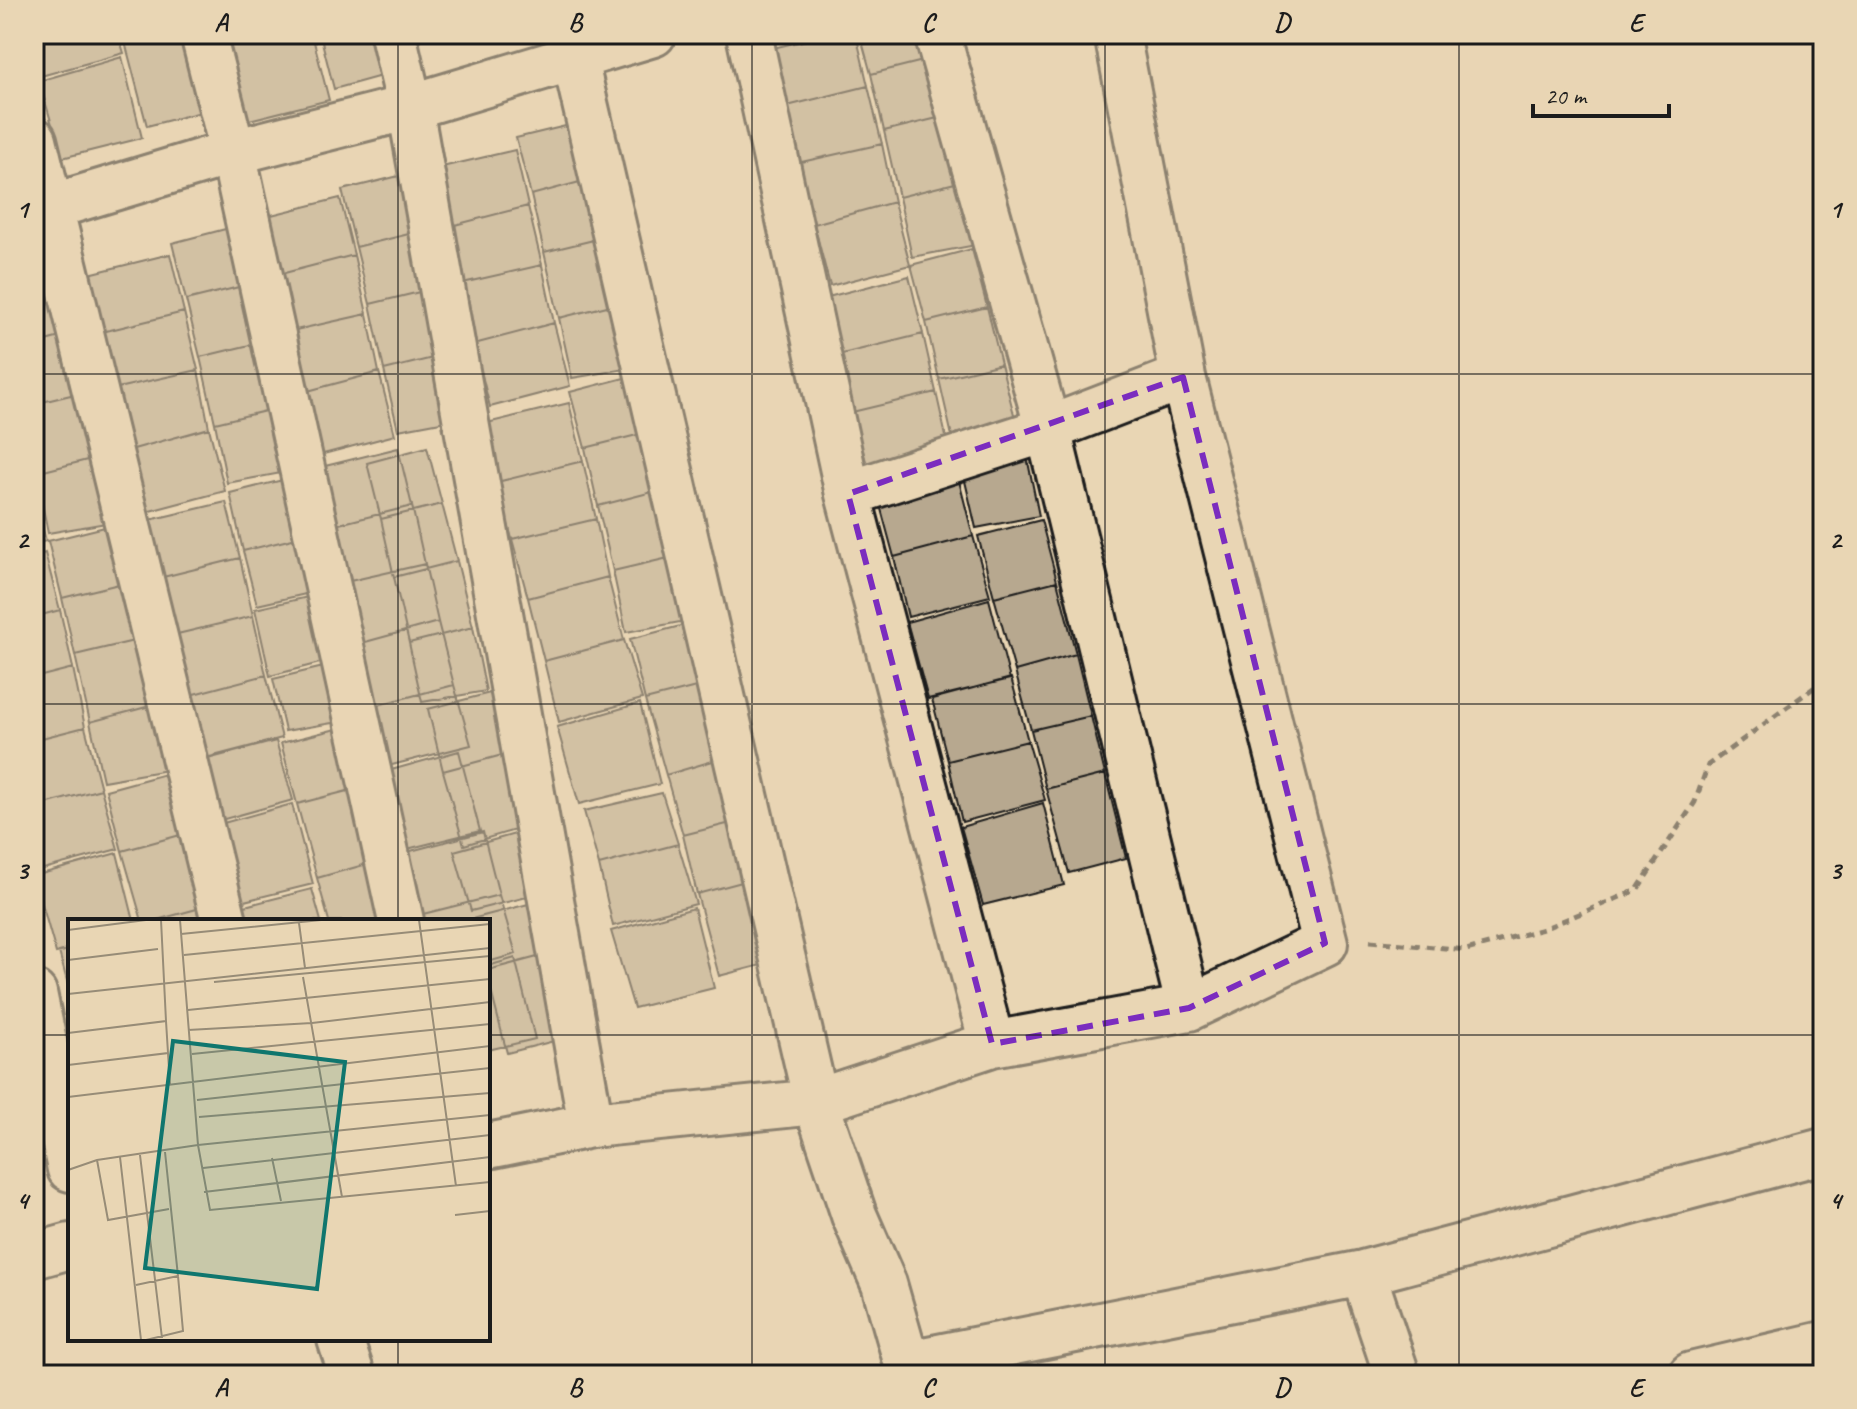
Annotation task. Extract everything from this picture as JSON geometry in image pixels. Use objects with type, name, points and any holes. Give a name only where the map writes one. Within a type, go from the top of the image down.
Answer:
[{"type":"street","points":[[203,34],[233,152],[401,919]]},
{"type":"street","points":[[393,34],[410,107],[591,1125]]},
{"type":"street","points":[[42,209],[233,152],[410,107],[572,47],[653,34]]},
{"type":"street","points":[[749,34],[848,494],[992,1044]]},
{"type":"street","points":[[937,34],[1048,429],[1189,1008]]},
{"type":"street","points":[[490,1146],[591,1125],[816,1102],[992,1044],[1189,1008],[1325,943],[1183,377],[1117,34]]},
{"type":"street","points":[[572,47],[816,1102],[854,1215],[884,1284],[909,1369],[1363,1273],[1823,1151]]},
{"type":"street","points":[[34,140],[42,209],[223,919]]},
{"type":"street","points":[[848,494],[1048,429],[1183,377]]},
{"type":"street","points":[[34,993],[68,1159]]},
{"type":"street","points":[[34,1256],[68,1247]]},
{"type":"street","points":[[1363,1273],[1397,1375]]},
{"type":"street","points":[[341,1341],[352,1375]]},
{"type":"street","points":[[1691,1375],[1823,1344]]},
{"type":"path","points":[[1325,943],[1363,941],[1466,950],[1543,929],[1637,890],[1695,802],[1708,765],[1823,681]]},
{"type":"highlighted area","points":[[1183,377],[1325,943],[1189,1008],[992,1044],[848,494]]},
{"type":"building","points":[[34,34],[118,34],[124,53],[41,76]]},
{"type":"building","points":[[123,34],[159,34],[125,42]]},
{"type":"building","points":[[159,34],[186,34],[205,111],[147,126],[125,42]]},
{"type":"building","points":[[259,34],[312,34],[329,100],[249,120],[226,43]]},
{"type":"building","points":[[320,34],[382,34],[392,73],[334,89]]},
{"type":"building","points":[[831,34],[856,34],[868,86],[783,107],[769,49]]},
{"type":"building","points":[[860,34],[925,34],[931,59],[871,74]]},
{"type":"building","points":[[122,57],[142,138],[62,158],[39,81]]},
{"type":"building","points":[[931,59],[946,116],[884,131],[871,74]]},
{"type":"building","points":[[868,86],[882,144],[797,163],[783,107]]},
{"type":"building","points":[[946,116],[963,181],[899,197],[884,131]]},
{"type":"building","points":[[578,123],[591,179],[531,195],[516,138]]},
{"type":"building","points":[[882,144],[894,202],[814,224],[797,163]]},
{"type":"building","points":[[515,150],[528,206],[443,228],[429,170]]},
{"type":"building","points":[[403,175],[417,232],[356,247],[342,190]]},
{"type":"building","points":[[591,179],[606,237],[544,252],[531,195]]},
{"type":"building","points":[[963,181],[976,245],[912,257],[899,197]]},
{"type":"building","points":[[340,198],[354,255],[269,277],[255,219]]},
{"type":"building","points":[[894,202],[910,265],[830,286],[814,224]]},
{"type":"building","points":[[528,206],[542,265],[458,284],[443,228]]},
{"type":"building","points":[[233,227],[247,285],[186,300],[172,243]]},
{"type":"building","points":[[417,232],[432,289],[370,304],[356,247]]},
{"type":"building","points":[[606,237],[623,302],[559,318],[544,252]]},
{"type":"building","points":[[972,249],[987,307],[926,322],[911,265]]},
{"type":"building","points":[[170,254],[184,312],[98,333],[85,275]]},
{"type":"building","points":[[354,255],[367,314],[282,333],[269,277]]},
{"type":"building","points":[[542,265],[554,323],[474,344],[458,284]]},
{"type":"building","points":[[909,276],[923,334],[838,355],[824,298]]},
{"type":"building","points":[[54,278],[68,335],[34,344],[34,283]]},
{"type":"building","points":[[247,285],[262,342],[200,357],[186,300]]},
{"type":"building","points":[[432,289],[449,354],[384,370],[370,304]]},
{"type":"building","points":[[623,302],[637,367],[572,378],[559,318]]},
{"type":"building","points":[[987,307],[1001,364],[939,379],[926,322]]},
{"type":"building","points":[[184,312],[198,370],[113,389],[98,333]]},
{"type":"building","points":[[367,314],[379,372],[300,393],[282,333]]},
{"type":"building","points":[[554,323],[570,386],[490,407],[474,344]]},
{"type":"building","points":[[923,334],[936,392],[852,412],[838,355]]},
{"type":"building","points":[[68,335],[83,392],[34,404],[34,344]]},
{"type":"building","points":[[262,342],[278,408],[215,423],[200,357]]},
{"type":"building","points":[[449,354],[462,418],[398,430],[384,370]]},
{"type":"building","points":[[1001,364],[1018,430],[954,445],[939,379]]},
{"type":"building","points":[[198,370],[209,428],[130,450],[113,389]]},
{"type":"building","points":[[379,372],[395,435],[316,456],[300,393]]},
{"type":"building","points":[[632,376],[645,433],[585,448],[570,392]]},
{"type":"building","points":[[83,392],[99,457],[36,473],[34,404]]},
{"type":"building","points":[[936,392],[949,450],[869,472],[852,412]]},
{"type":"building","points":[[569,403],[583,461],[497,482],[483,424]]},
{"type":"building","points":[[278,408],[292,471],[227,483],[215,423]]},
{"type":"building","points":[[209,428],[225,491],[146,512],[130,450]]},
{"type":"building","points":[[645,433],[660,490],[598,506],[585,448]]},
{"type":"building","points":[[427,447],[442,504],[381,519],[367,463]]},
{"type":"building","points":[[398,448],[412,506],[327,527],[313,469]]},
{"type":"building","points":[[1026,452],[1039,516],[976,528],[962,468]]},
{"type":"building","points":[[99,457],[112,522],[48,533],[36,473]]},
{"type":"building","points":[[583,461],[596,519],[512,539],[497,482]]},
{"type":"building","points":[[957,473],[973,536],[894,557],[877,494]]},
{"type":"building","points":[[291,478],[305,536],[243,551],[230,493]]},
{"type":"building","points":[[660,490],[677,556],[613,571],[598,506]]},
{"type":"building","points":[[34,494],[46,541],[34,544]]},
{"type":"building","points":[[226,502],[240,558],[155,579],[141,522]]},
{"type":"building","points":[[442,504],[457,561],[394,577],[381,519]]},
{"type":"building","points":[[412,506],[425,564],[341,583],[327,527]]},
{"type":"building","points":[[596,519],[608,577],[528,598],[512,539]]},
{"type":"building","points":[[1041,520],[1057,581],[994,597],[978,536]]},
{"type":"building","points":[[109,526],[123,583],[62,598],[48,541]]},
{"type":"building","points":[[305,536],[319,591],[257,605],[243,551]]},
{"type":"building","points":[[973,536],[990,596],[908,617],[894,557]]},
{"type":"building","points":[[45,553],[60,610],[34,617],[34,556]]},
{"type":"building","points":[[677,556],[691,620],[626,632],[613,571]]},
{"type":"building","points":[[240,558],[253,616],[169,636],[155,579]]},
{"type":"building","points":[[457,561],[473,627],[409,643],[394,577]]},
{"type":"building","points":[[425,564],[438,622],[358,644],[341,583]]},
{"type":"building","points":[[608,577],[624,640],[544,661],[528,598]]},
{"type":"building","points":[[1057,581],[1076,654],[1015,671],[994,597]]},
{"type":"building","points":[[123,583],[138,640],[75,655],[62,598]]},
{"type":"building","points":[[317,595],[335,659],[270,676],[255,609]]},
{"type":"building","points":[[989,599],[1010,679],[928,699],[907,622]]},
{"type":"building","points":[[60,610],[73,668],[34,678],[34,617]]},
{"type":"building","points":[[253,616],[266,675],[186,696],[169,636]]},
{"type":"building","points":[[438,622],[454,685],[374,706],[358,644]]},
{"type":"building","points":[[692,623],[708,684],[645,700],[630,639]]},
{"type":"building","points":[[473,627],[486,691],[422,702],[409,643]]},
{"type":"building","points":[[138,640],[154,705],[90,722],[75,655]]},
{"type":"building","points":[[624,640],[642,699],[559,722],[544,661]]},
{"type":"building","points":[[1076,654],[1091,716],[1031,730],[1015,671]]},
{"type":"building","points":[[336,664],[350,720],[285,731],[273,679]]},
{"type":"building","points":[[73,668],[85,727],[34,740],[34,678]]},
{"type":"building","points":[[266,675],[282,738],[202,759],[186,696]]},
{"type":"building","points":[[1011,678],[1028,741],[948,761],[932,699]]},
{"type":"building","points":[[708,684],[726,757],[666,775],[645,700]]},
{"type":"building","points":[[454,685],[471,745],[388,766],[374,706]]},
{"type":"building","points":[[490,693],[506,754],[443,771],[428,709]]},
{"type":"building","points":[[640,703],[660,784],[579,804],[557,727]]},
{"type":"building","points":[[154,705],[167,770],[103,781],[90,722]]},
{"type":"building","points":[[1091,716],[1105,774],[1046,789],[1031,730]]},
{"type":"building","points":[[85,727],[101,789],[34,807],[34,740]]},
{"type":"building","points":[[344,727],[359,788],[297,804],[281,743]]},
{"type":"building","points":[[276,741],[293,800],[210,823],[196,762]]},
{"type":"building","points":[[1028,741],[1045,800],[962,822],[948,761]]},
{"type":"building","points":[[459,751],[480,831],[399,851],[377,774]]},
{"type":"building","points":[[506,754],[525,827],[464,845],[443,771]]},
{"type":"building","points":[[726,757],[743,820],[683,835],[666,775]]},
{"type":"building","points":[[169,773],[184,834],[122,851],[106,790]]},
{"type":"building","points":[[1105,774],[1126,858],[1069,873],[1046,789]]},
{"type":"building","points":[[359,788],[378,861],[317,878],[297,804]]},
{"type":"building","points":[[101,789],[118,849],[36,871],[34,807]]},
{"type":"building","points":[[662,793],[678,844],[599,865],[584,811]]},
{"type":"building","points":[[1043,803],[1064,885],[983,905],[961,827]]},
{"type":"building","points":[[292,804],[313,884],[232,904],[209,827]]},
{"type":"building","points":[[743,820],[757,878],[697,894],[683,835]]},
{"type":"building","points":[[483,832],[499,895],[419,915],[403,853]]},
{"type":"building","points":[[184,834],[204,907],[160,919],[141,919],[122,851]]},
{"type":"building","points":[[515,834],[531,896],[471,911],[454,851]]},
{"type":"building","points":[[678,844],[696,904],[613,926],[599,865]]},
{"type":"building","points":[[117,853],[134,919],[68,919],[68,950],[56,953],[34,876]]},
{"type":"building","points":[[378,861],[393,919],[328,919],[317,878]]},
{"type":"building","points":[[757,878],[777,961],[719,976],[697,894]]},
{"type":"building","points":[[312,889],[320,919],[236,919],[233,909]]},
{"type":"building","points":[[499,895],[516,954],[490,961],[490,919],[420,919],[419,915]]},
{"type":"building","points":[[532,903],[545,955],[490,969],[490,919],[472,919]]},
{"type":"building","points":[[204,907],[207,919],[160,919]]},
{"type":"building","points":[[694,908],[714,988],[634,1008],[611,931]]},
{"type":"building","points":[[68,950],[68,985],[59,952]]},
{"type":"building","points":[[545,955],[566,1038],[507,1053],[490,987],[490,969]]},
{"type":"building","points":[[515,958],[535,1039],[490,1050],[490,965]]}]
